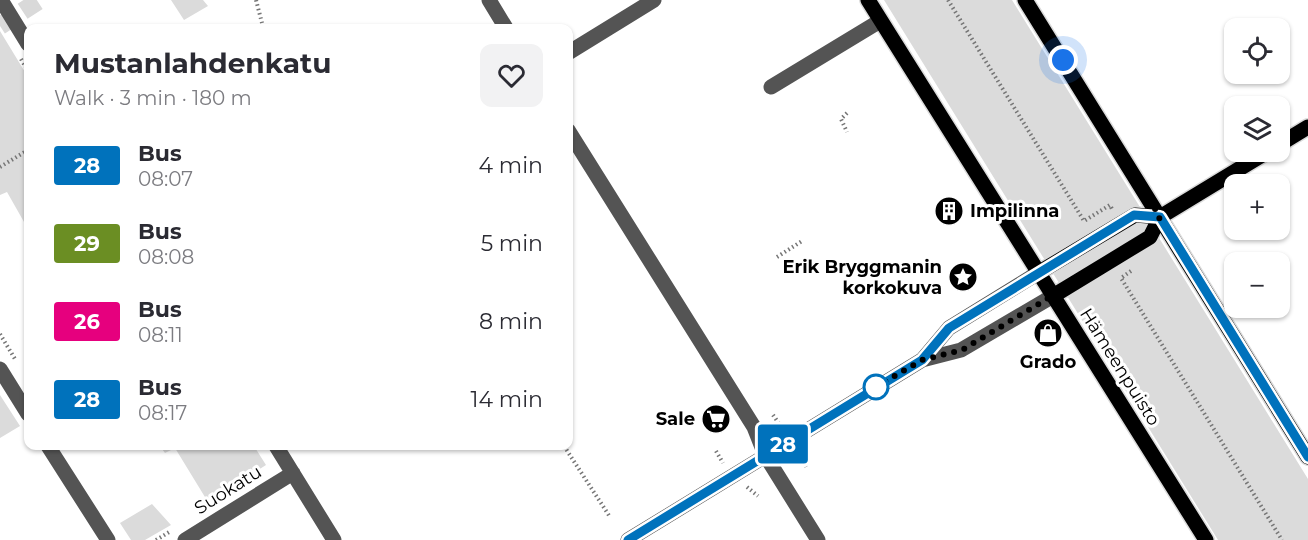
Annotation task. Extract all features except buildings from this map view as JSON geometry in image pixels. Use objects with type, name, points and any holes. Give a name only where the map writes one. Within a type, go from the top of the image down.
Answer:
[{"type":"main road","name":"Hämeenpuisto","points":[[868,0],[1206,540]]},
{"type":"main road","points":[[1025,0],[1308,457]]},
{"type":"main road","points":[[1290,138],[1308,127]]},
{"type":"main road","points":[[1053,296],[1150,237],[1160,217],[1251,162]]},
{"type":"main road","points":[[1038,273],[1134,215],[1160,217]]},
{"type":"street","points":[[1,0],[24,37]]},
{"type":"street","points":[[489,0],[504,24]]},
{"type":"street","points":[[573,50],[654,0]]},
{"type":"street","points":[[771,87],[880,21]]},
{"type":"street","points":[[573,138],[754,427],[765,455],[818,540]]},
{"type":"street","points":[[922,360],[949,328],[1038,273]]},
{"type":"street","points":[[628,540],[922,360],[962,350],[1053,296]]},
{"type":"street","points":[[0,369],[24,408]]},
{"type":"street","points":[[51,450],[108,540]]},
{"type":"street","points":[[280,450],[334,540]]},
{"type":"street","name":"Suokatu","points":[[185,540],[293,474]]},
{"type":"path","points":[[256,0],[262,23]]},
{"type":"path","points":[[948,0],[1084,221],[1110,205]]},
{"type":"path","points":[[847,113],[841,119],[847,132]]},
{"type":"path","points":[[0,167],[24,152]]},
{"type":"path","points":[[777,257],[802,242]]},
{"type":"path","points":[[1121,278],[1282,540]]},
{"type":"path","points":[[567,450],[610,517]]},
{"type":"shaded area","points":[[171,0],[203,0],[208,6],[184,20]]},
{"type":"shaded area","points":[[884,0],[1012,0],[1308,479],[1308,540],[1218,540]]},
{"type":"shaded area","points":[[0,31],[24,70],[24,222],[7,192],[0,195]]},
{"type":"shaded area","points":[[0,395],[20,426],[0,438]]},
{"type":"shaded area","points":[[176,450],[257,450],[266,465],[208,502]]},
{"type":"shaded area","points":[[152,504],[171,525],[145,540],[131,540],[120,523]]},
{"type":"tunnel","points":[[0,26],[40,0]]},
{"type":"bus line","name":"28","points":[[628,540],[922,360],[949,328],[1134,215],[1160,217],[1308,457]]},
{"type":"place","name":"Impilinna","points":[[949,211]]},
{"type":"place","name":"Erik Bryggmanin korkokuva","points":[[963,277]]},
{"type":"place","name":"Grado","points":[[1048,333]]},
{"type":"place","name":"Sale","points":[[716,419]]},
{"type":"route","points":[[876,387],[922,360],[962,350],[1019,318],[1150,237],[1160,217],[1063,60]]}]
